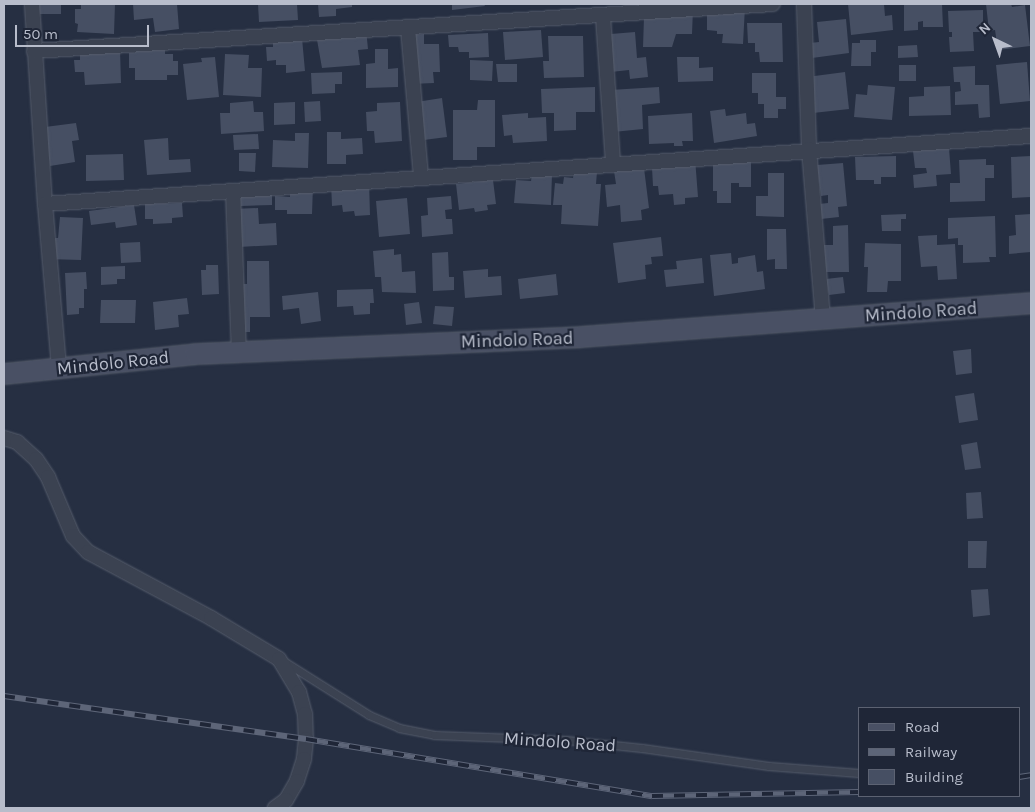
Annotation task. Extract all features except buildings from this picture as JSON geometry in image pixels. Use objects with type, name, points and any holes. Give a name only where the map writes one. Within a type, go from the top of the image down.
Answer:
[{"type":"street","points":[[32,4],[45,204],[59,368]]},
{"type":"street","points":[[34,52],[773,4]]},
{"type":"street","points":[[804,4],[809,150],[824,319]]},
{"type":"street","points":[[603,16],[612,164]]},
{"type":"street","points":[[408,28],[421,177]]},
{"type":"street","points":[[45,204],[1031,136]]},
{"type":"street","points":[[233,191],[239,352]]},
{"type":"street","name":"Mindolo Road","points":[[4,374],[239,352],[580,337],[1031,303]]},
{"type":"street","points":[[4,438],[17,442],[36,459],[48,477],[73,536],[88,552],[211,618],[279,659],[299,692],[305,714],[306,738],[304,759],[297,781],[286,800],[275,808]]},
{"type":"lane","name":"Mindolo Road","points":[[279,659],[369,715],[399,728],[434,735],[566,740],[642,748],[770,766],[858,773]]},
{"type":"railway","points":[[4,696],[306,739],[652,796],[858,792]]},
{"type":"railway","points":[[1020,777],[1031,775]]}]
